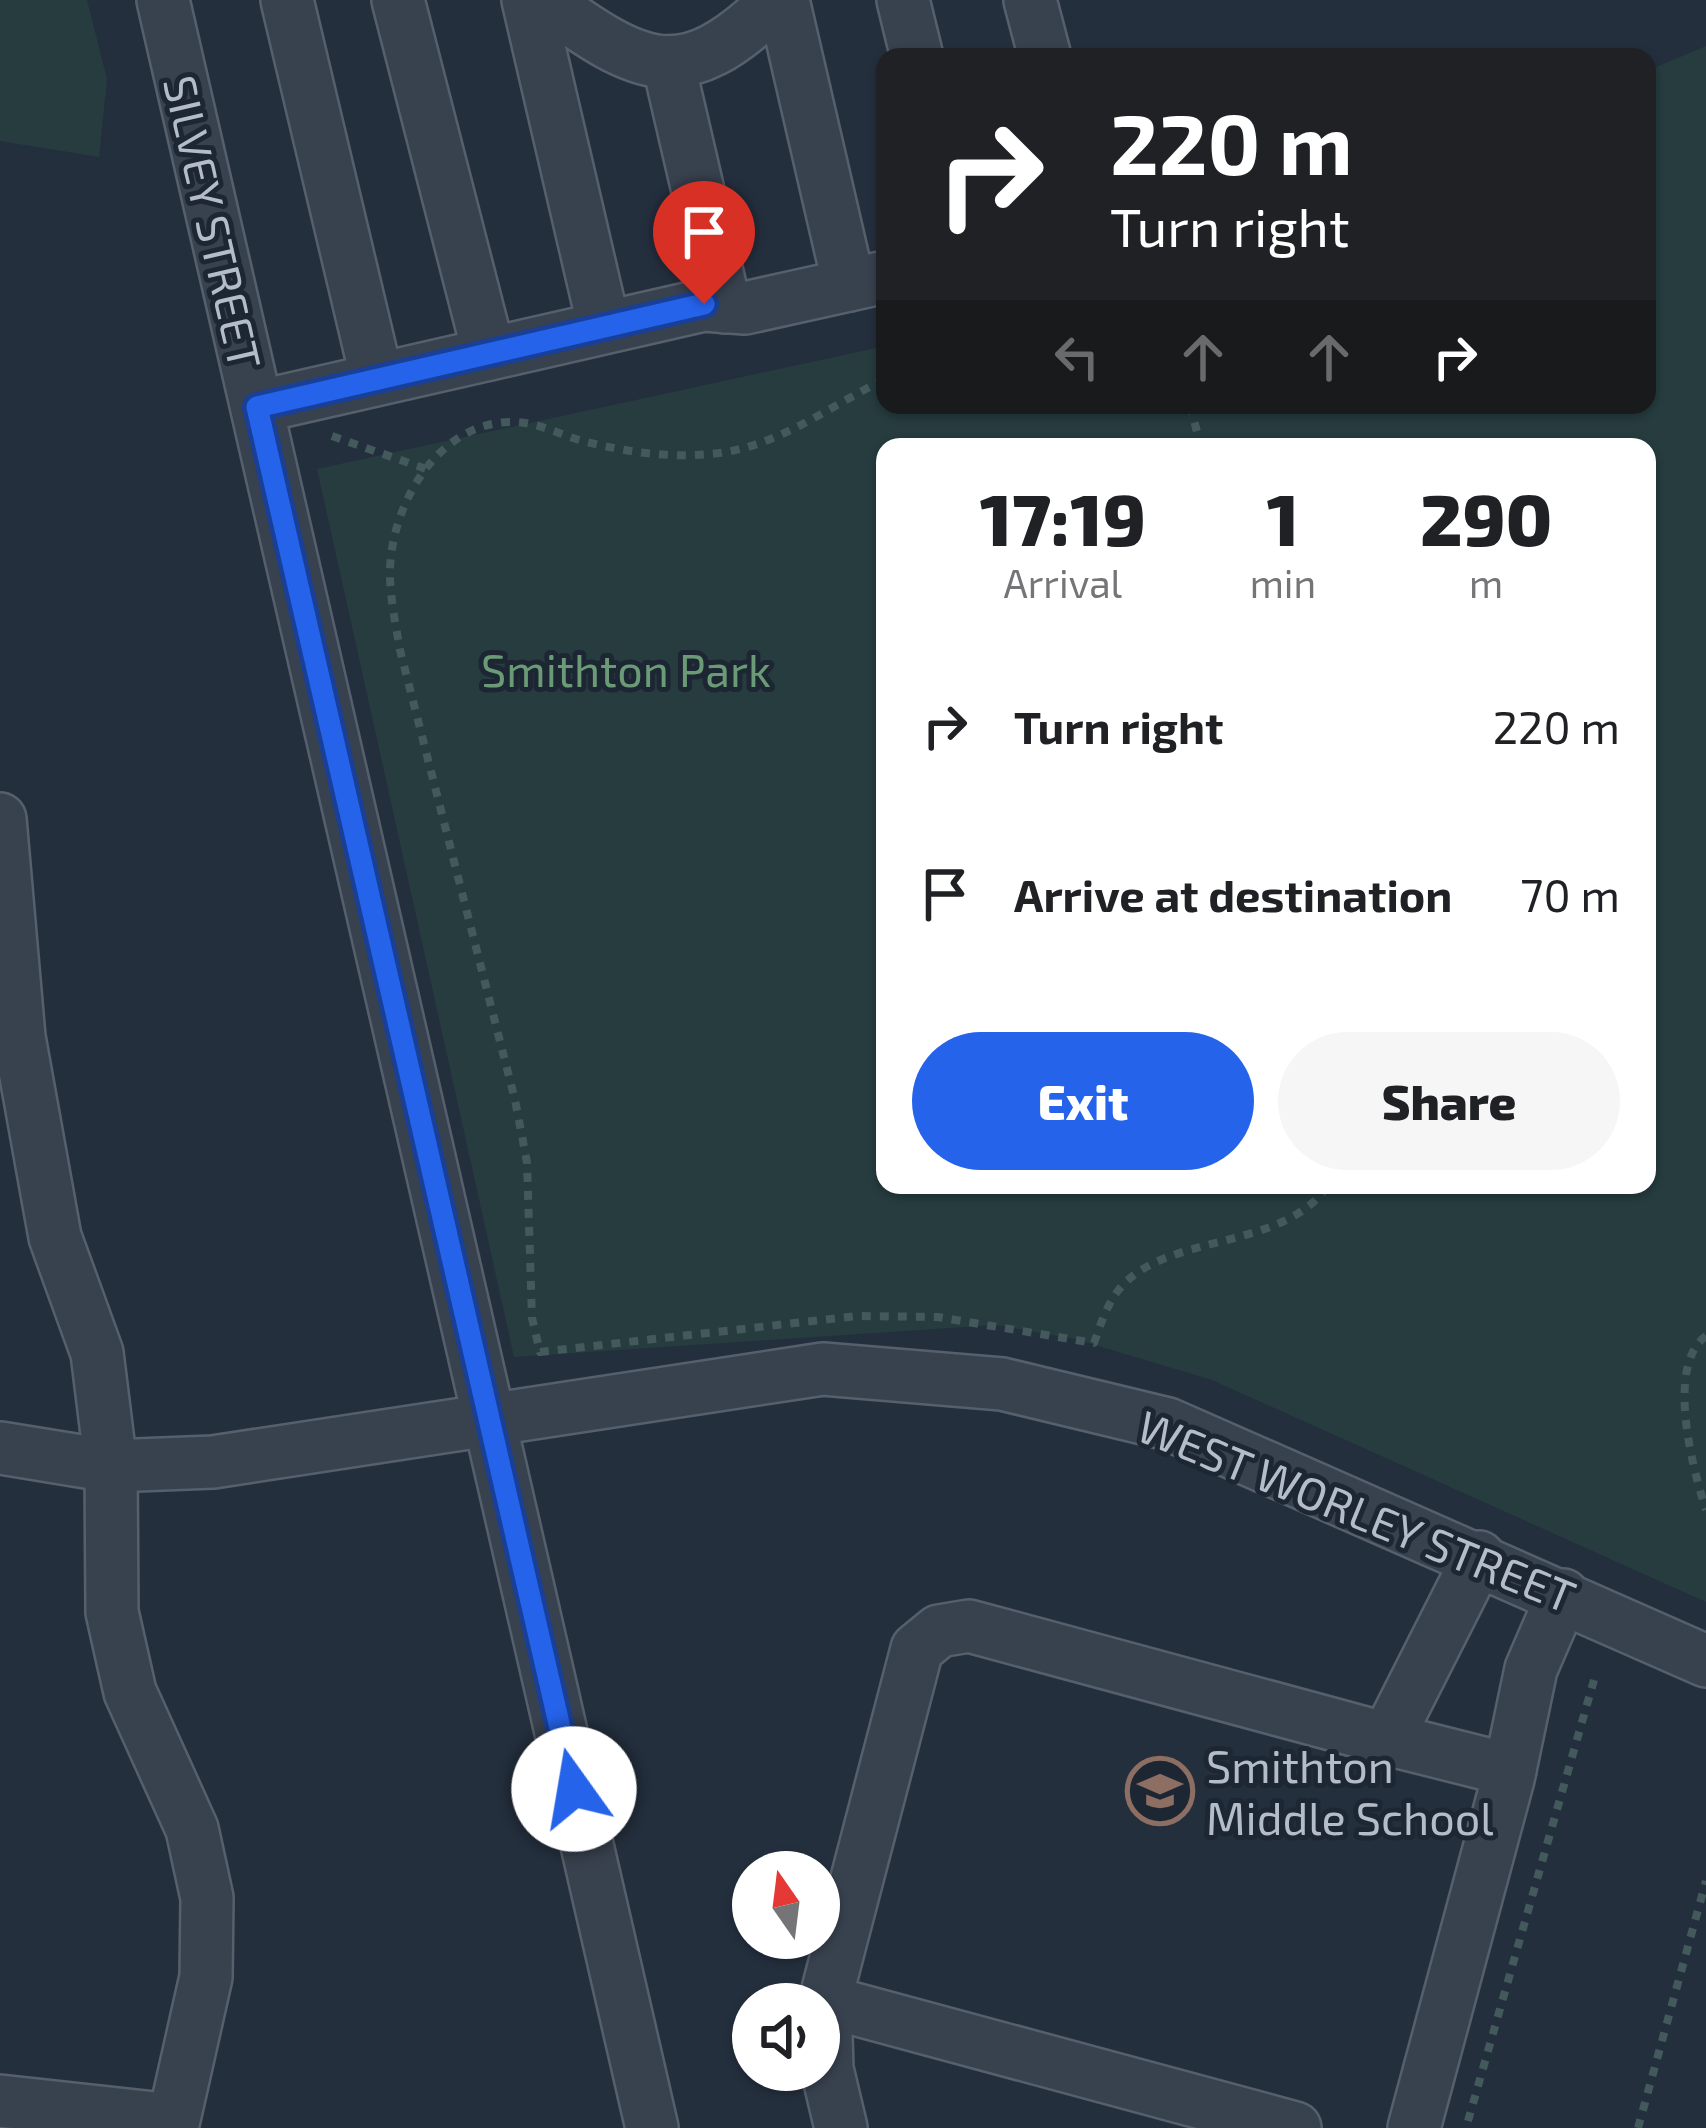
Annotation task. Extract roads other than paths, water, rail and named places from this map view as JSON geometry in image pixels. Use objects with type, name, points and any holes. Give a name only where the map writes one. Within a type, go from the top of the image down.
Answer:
[{"type":"street","name":"SILVEY STREET","points":[[163,0],[652,2128]]},
{"type":"street","points":[[287,0],[377,379]]},
{"type":"street","points":[[398,0],[489,354]]},
{"type":"street","points":[[528,0],[604,327]]},
{"type":"street","points":[[903,0],[915,48]]},
{"type":"street","points":[[1030,0],[1043,48]]},
{"type":"street","points":[[257,407],[704,304],[745,308],[867,281],[766,4],[714,51],[668,62],[631,58],[569,8]]},
{"type":"street","points":[[668,62],[725,307]]},
{"type":"street","points":[[0,819],[19,1037],[55,1237],[97,1353],[111,1466],[112,1612],[130,1692],[192,1829],[207,1898],[206,1977],[172,2124],[0,2101]]},
{"type":"street","name":"WEST WORLEY STREET","points":[[0,1448],[111,1466],[213,1462],[823,1369],[1002,1384],[1168,1424],[1706,1660]]},
{"type":"street","points":[[1387,1738],[1479,1557]]},
{"type":"street","points":[[1414,2128],[1510,1770],[1531,1670],[1563,1595]]},
{"type":"street","points":[[830,1983],[917,1649],[939,1631],[970,1626],[1510,1770]]},
{"type":"street","points":[[840,2005],[1294,2128]]},
{"type":"street","points":[[832,2091],[841,2128]]},
{"type":"place","name":"Smithton Middle School","points":[[1160,1791]]},
{"type":"park label","name":"Smithton Park","points":[[626,669]]}]
